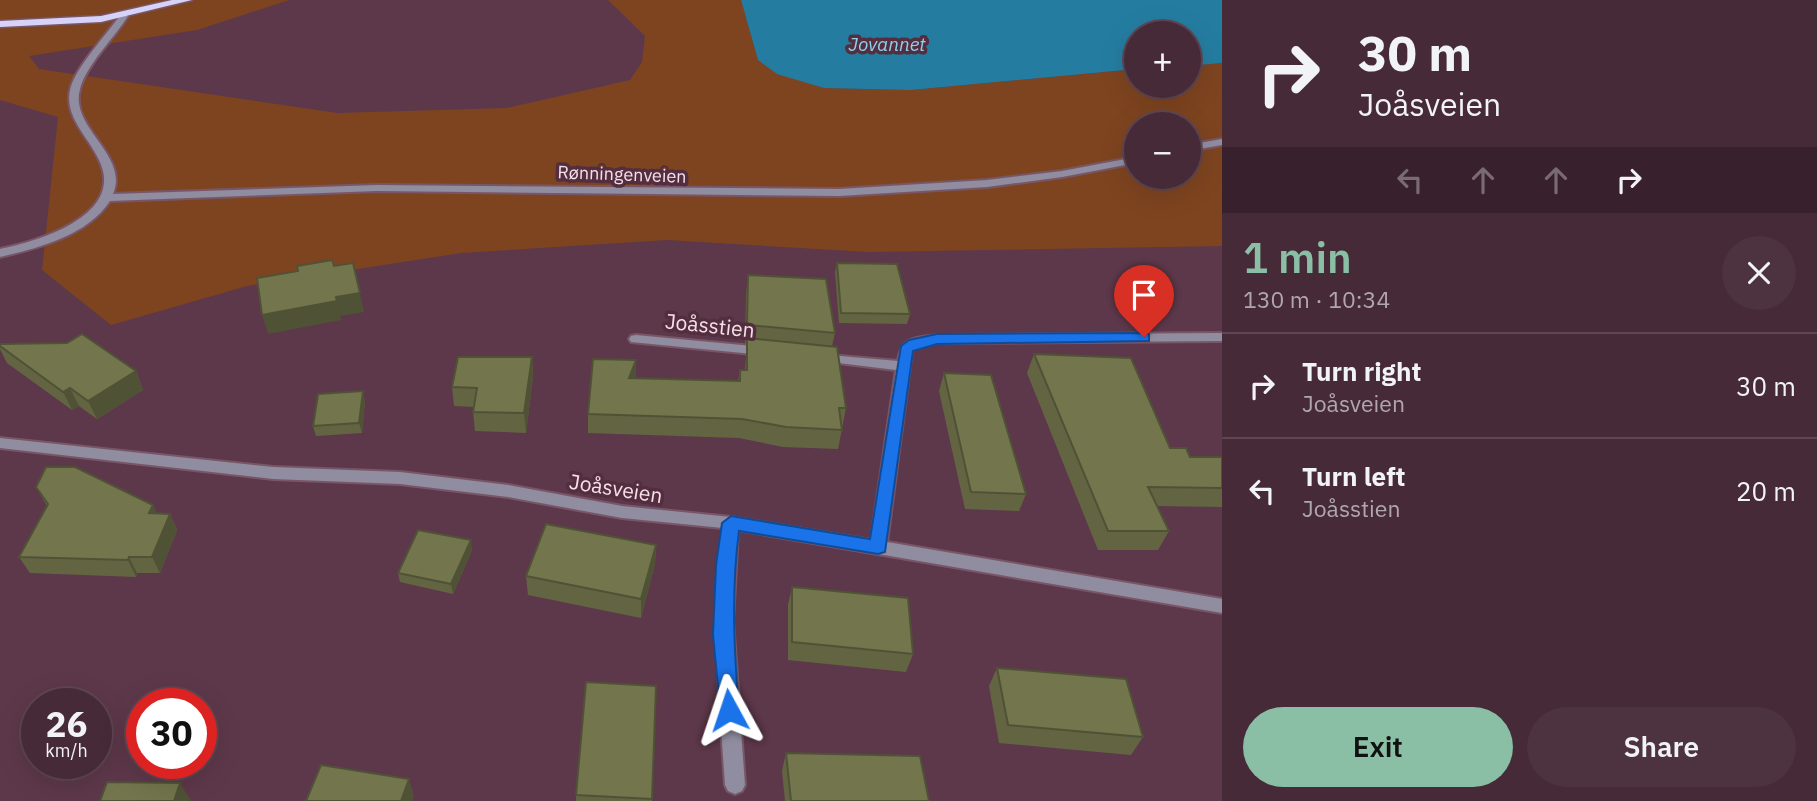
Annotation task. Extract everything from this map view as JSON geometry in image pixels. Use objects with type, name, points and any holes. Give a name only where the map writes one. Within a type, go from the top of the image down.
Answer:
[{"type":"main road","points":[[0,23],[124,16],[187,0]]},
{"type":"street","points":[[0,253],[60,235],[87,219],[106,198],[111,188],[109,170],[77,113],[74,91],[82,74],[106,46],[124,16]]},
{"type":"street","points":[[1201,146],[1222,142]]},
{"type":"street","name":"Rønningenveien","points":[[106,198],[401,187],[717,195],[856,194],[970,187],[1087,171],[1124,163]]},
{"type":"street","points":[[878,547],[906,349],[914,343],[937,339],[1222,337]]},
{"type":"street","name":"Joåsstien","points":[[636,339],[784,353]]},
{"type":"street","points":[[811,356],[904,366]]},
{"type":"street","name":"Joåsveien","points":[[0,443],[272,473],[400,478],[508,491],[622,512],[731,523],[1222,606]]},
{"type":"street","points":[[731,523],[725,565],[723,635],[734,785]]},
{"type":"shaded area","points":[[0,0],[289,0],[197,30],[29,56],[39,69],[337,113],[507,108],[630,80],[642,62],[645,36],[608,0],[741,0],[758,60],[824,88],[911,90],[1124,70],[1124,98],[1201,98],[1201,65],[1222,63],[1222,246],[869,252],[667,240],[461,253],[247,286],[111,325],[42,270],[58,117],[0,100]]},
{"type":"water","name":"Jovannet","points":[[741,0],[1222,0],[1222,63],[1201,65],[1201,21],[1124,21],[1124,70],[911,90],[824,88],[777,74],[758,60]]},
{"type":"building","points":[[332,260],[334,266],[353,263],[360,293],[336,297],[337,301],[262,315],[257,278],[298,271],[297,266]]},
{"type":"building","points":[[837,263],[897,264],[910,314],[841,313]]},
{"type":"building","points":[[748,275],[826,279],[835,333],[747,325]]},
{"type":"building","points":[[82,334],[136,371],[88,401],[70,388],[63,392],[0,346],[67,343]]},
{"type":"building","points":[[747,338],[837,347],[846,408],[839,408],[842,430],[786,427],[742,419],[588,414],[593,359],[636,360],[629,378],[740,381],[740,370],[747,370]]},
{"type":"building","points":[[1034,354],[1131,358],[1170,448],[1186,448],[1190,457],[1222,457],[1222,488],[1148,487],[1169,531],[1108,531]]},
{"type":"building","points":[[458,357],[532,357],[524,413],[473,412],[477,388],[452,387]]},
{"type":"building","points":[[944,373],[991,375],[1026,494],[971,492]]},
{"type":"building","points":[[363,391],[359,423],[313,426],[318,394]]},
{"type":"building","points":[[46,467],[75,467],[153,505],[149,513],[170,514],[152,557],[129,557],[128,560],[19,557],[48,504],[36,487]]},
{"type":"building","points":[[546,524],[656,545],[641,599],[526,576]]},
{"type":"building","points":[[418,530],[471,540],[451,584],[398,573]]},
{"type":"building","points":[[792,587],[908,598],[913,654],[792,642]]},
{"type":"building","points":[[997,668],[1126,679],[1143,737],[1008,725]]},
{"type":"building","points":[[586,682],[656,686],[652,799],[576,795]]},
{"type":"building","points":[[786,753],[920,756],[929,801],[791,801]]},
{"type":"building","points":[[321,765],[409,779],[401,801],[306,801]]},
{"type":"building","points":[[107,782],[180,783],[174,801],[100,801]]},
{"type":"route","points":[[729,710],[723,635],[725,565],[731,523],[878,547],[906,349],[914,343],[937,339],[1144,337]]}]
